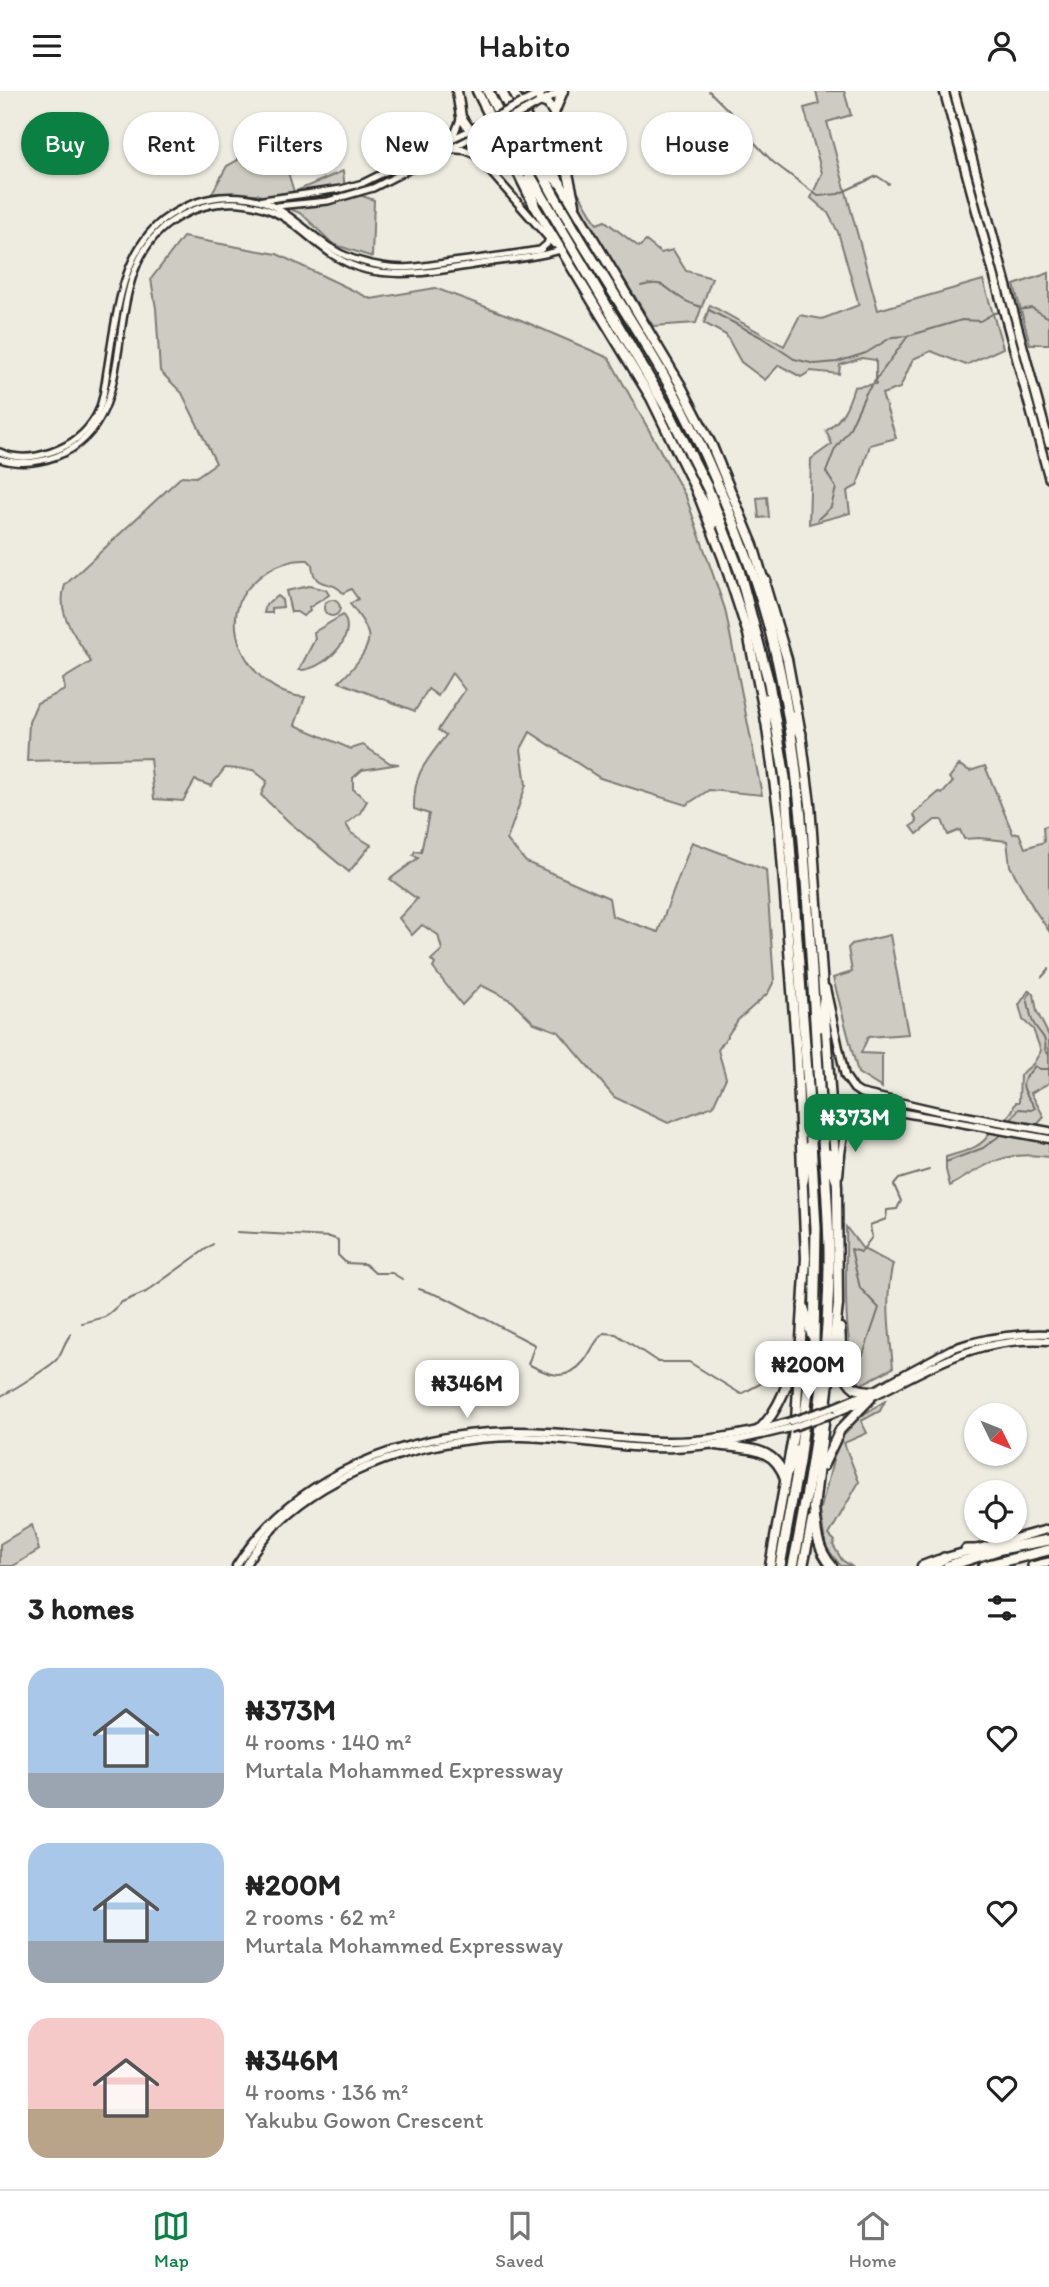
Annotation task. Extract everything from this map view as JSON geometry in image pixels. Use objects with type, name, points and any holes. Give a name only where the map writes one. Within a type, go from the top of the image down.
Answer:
[{"type":"highway","points":[[457,91],[461,117],[467,126]]},
{"type":"highway","points":[[477,91],[550,235],[651,398],[698,494],[748,634],[766,721],[779,817],[797,1056],[806,1258],[793,1471],[780,1566]]},
{"type":"highway","points":[[488,91],[498,112]]},
{"type":"highway","points":[[501,91],[512,112]]},
{"type":"highway","points":[[513,91],[559,183],[680,384],[712,446],[740,511],[765,580],[787,659],[810,804],[837,1183],[838,1305],[814,1508],[803,1566]]},
{"type":"highway","points":[[555,112],[562,91]]},
{"type":"highway","points":[[541,94],[554,112]]},
{"type":"highway","points":[[528,175],[534,205]]},
{"type":"highway","points":[[530,175],[669,412],[708,489],[745,592],[769,683],[785,778],[816,1228],[814,1343],[803,1435],[793,1471],[785,1482],[768,1566]]},
{"type":"highway","points":[[544,175],[694,431],[738,535],[762,603],[788,709],[800,801],[824,1141],[828,1284],[818,1402],[793,1566]]},
{"type":"highway","points":[[551,175],[559,183]]},
{"type":"highway","points":[[569,175],[577,210]]},
{"type":"highway","points":[[698,494],[725,534]]},
{"type":"highway","points":[[762,603],[765,580]]},
{"type":"highway","points":[[766,721],[769,683]]},
{"type":"highway","points":[[788,709],[801,734]]},
{"type":"highway","points":[[817,1046],[824,1000]]},
{"type":"highway","points":[[803,1181],[811,1128]]},
{"type":"highway","points":[[824,1141],[837,1183]]},
{"type":"highway","points":[[818,1478],[840,1430],[871,1395],[855,1388],[846,1375],[838,1305]]},
{"type":"highway","points":[[803,1307],[814,1343]]},
{"type":"highway","points":[[758,1430],[768,1421],[779,1402],[795,1360],[802,1327]]},
{"type":"highway","points":[[818,1402],[833,1357]]},
{"type":"highway","points":[[716,1445],[760,1451],[769,1455],[777,1461],[785,1482]]},
{"type":"highway","points":[[814,1508],[816,1533],[822,1553],[832,1566]]},
{"type":"highway","points":[[932,1566],[1049,1540]]},
{"type":"highway","points":[[966,1550],[1002,1549]]},
{"type":"highway","points":[[984,1566],[1049,1550]]},
{"type":"highway","points":[[999,1566],[1014,1557]]},
{"type":"highway","points":[[922,1566],[946,1562]]},
{"type":"main road","points":[[508,112],[541,94],[562,91]]},
{"type":"main road","points":[[944,91],[1049,478]]},
{"type":"main road","points":[[954,91],[1049,443]]},
{"type":"main road","points":[[520,112],[528,109],[541,94]]},
{"type":"main road","points":[[494,175],[550,235]]},
{"type":"main road","points":[[822,976],[845,1076],[854,1089],[860,1093],[938,1114],[1048,1135]]},
{"type":"main road","points":[[837,1183],[846,1129],[858,1110],[875,1107],[938,1114]]},
{"type":"main road","points":[[871,1395],[951,1349],[967,1343],[1012,1334],[1049,1334]]},
{"type":"main road","points":[[245,1566],[267,1536],[311,1497],[349,1475],[406,1453],[471,1440],[510,1437],[672,1448],[746,1440],[833,1411],[965,1351],[1013,1341],[1049,1341]]},
{"type":"main road","points":[[236,1566],[254,1540],[272,1521],[296,1499],[318,1484],[379,1456],[432,1441],[467,1434],[510,1431],[686,1440],[732,1436],[790,1424]]},
{"type":"main road","points":[[946,1562],[966,1550],[1049,1529]]},
{"type":"main road","points":[[1032,1566],[1049,1562]]},
{"type":"street","points":[[453,137],[461,117]]},
{"type":"street","points":[[250,204],[261,200],[341,189],[379,175]]},
{"type":"street","points":[[267,209],[328,201],[373,188],[399,175]]},
{"type":"street","points":[[0,453],[21,458],[45,454],[68,444],[90,424],[100,404],[127,271],[152,230],[175,212],[205,198],[241,197],[261,200],[297,220],[328,246],[355,260],[400,268],[434,267],[561,250]]},
{"type":"street","points":[[0,459],[21,463],[45,460],[66,452],[89,435],[101,418],[110,393],[129,281],[145,250],[168,223],[189,212],[232,202],[267,209],[294,225],[326,251],[359,268],[396,274],[540,250],[547,244],[550,235]]},
{"type":"shaded area","points":[[816,91],[844,91],[851,115],[827,122],[878,310],[983,280],[1003,348],[966,365],[931,351],[913,359],[900,388],[882,394],[896,438],[870,445],[857,486],[847,491],[850,513],[809,524],[811,459],[832,444],[826,431],[844,412],[854,387],[876,384],[876,360],[862,358],[840,365],[839,374],[811,371],[801,377],[779,365],[765,380],[741,362],[726,335],[704,323],[710,305],[784,346],[800,315],[822,319],[859,305],[838,232],[828,213],[811,198],[822,173],[804,108],[819,104]]},
{"type":"shaded area","points":[[233,163],[233,175],[289,175],[294,192],[334,175],[343,175],[345,190],[374,200],[372,257],[333,244],[302,214],[257,194],[212,193],[227,166]]},
{"type":"shaded area","points":[[577,190],[597,224],[605,221],[639,247],[646,241],[661,253],[673,250],[686,271],[712,278],[696,323],[653,326],[582,211]]},
{"type":"shaded area","points":[[183,237],[277,254],[371,299],[435,288],[521,320],[609,358],[686,497],[725,609],[762,795],[709,790],[686,805],[600,778],[530,732],[521,749],[526,785],[507,840],[526,862],[609,898],[612,916],[658,932],[692,842],[766,870],[774,981],[768,993],[738,1020],[718,1050],[726,1078],[713,1106],[668,1123],[614,1097],[559,1032],[534,1023],[512,1001],[481,985],[462,1005],[433,968],[435,964],[431,960],[442,950],[438,935],[422,925],[412,935],[399,918],[417,899],[390,879],[418,858],[413,855],[415,851],[421,852],[429,814],[414,809],[418,777],[446,735],[438,730],[465,690],[452,673],[438,696],[428,689],[415,711],[339,682],[354,667],[367,647],[367,630],[350,604],[358,599],[351,589],[343,593],[338,588],[319,581],[308,560],[273,568],[249,587],[239,603],[237,635],[242,650],[262,678],[275,688],[305,697],[295,725],[351,749],[363,745],[390,763],[399,764],[362,770],[353,778],[353,789],[367,801],[360,813],[346,824],[351,833],[371,845],[349,872],[261,795],[267,781],[253,770],[225,768],[211,786],[195,780],[183,801],[154,799],[150,758],[27,761],[29,722],[37,703],[65,690],[63,679],[91,662],[65,616],[65,585],[182,476],[196,477],[216,463],[182,393],[160,371],[156,308],[151,279]]},
{"type":"shaded area","points":[[1049,273],[1049,344],[1030,344],[1014,285]]},
{"type":"shaded area","points":[[767,497],[769,517],[759,518],[757,498]]},
{"type":"shaded area","points":[[309,586],[326,590],[329,595],[309,608],[310,611],[303,616],[291,612],[286,591]]},
{"type":"shaded area","points":[[277,596],[282,600],[283,607],[272,608],[272,613],[264,613],[266,605]]},
{"type":"shaded area","points":[[329,600],[335,600],[340,608],[338,614],[329,616],[324,611],[324,605]]},
{"type":"shaded area","points":[[343,615],[347,624],[346,633],[336,651],[318,665],[299,670],[315,639],[314,632]]},
{"type":"shaded area","points":[[959,765],[970,771],[985,766],[1013,834],[1019,833],[1025,848],[1044,842],[1043,827],[1049,825],[1049,931],[1010,866],[1007,841],[964,839],[960,830],[948,835],[942,820],[935,820],[917,834],[911,826],[917,822],[915,813],[939,792],[942,794],[953,782],[949,778]]},
{"type":"shaded area","points":[[890,935],[908,1034],[868,1037],[861,1053],[882,1054],[882,1088],[858,1073],[833,978],[852,972],[848,948],[852,944]]},
{"type":"shaded area","points":[[1029,990],[1034,994],[1037,1012],[1049,1036],[1049,1083],[1031,1093],[1044,1117],[1037,1125],[1005,1120],[1016,1102],[1019,1102],[1020,1075],[1033,1064],[1041,1051],[1033,1029],[1023,1020],[1019,1005]]},
{"type":"shaded area","points":[[990,1132],[1049,1142],[1049,1157],[1008,1157],[986,1165],[950,1186],[946,1157],[977,1146]]},
{"type":"shaded area","points":[[846,1227],[863,1249],[893,1264],[888,1303],[893,1368],[860,1385],[847,1328]]},
{"type":"shaded area","points":[[885,1401],[880,1411],[861,1421],[867,1433],[844,1443],[859,1482],[829,1535],[835,1541],[833,1545],[842,1560],[851,1566],[841,1566],[826,1547],[820,1512],[839,1437],[847,1425]]},
{"type":"shaded area","points":[[32,1525],[39,1550],[13,1566],[0,1566],[0,1544]]},
{"type":"waterway","points":[[709,91],[730,112]]},
{"type":"waterway","points":[[753,141],[773,162],[818,196],[838,194],[877,176],[889,184]]},
{"type":"waterway","points":[[641,286],[661,284],[684,300],[701,307]]},
{"type":"waterway","points":[[1018,310],[1032,308],[1049,318]]},
{"type":"waterway","points":[[709,310],[761,337],[794,359],[815,364],[837,362],[866,353],[892,337],[908,336]]},
{"type":"waterway","points":[[818,519],[831,507],[836,488],[826,472],[835,449],[849,430],[866,393],[908,336],[962,320],[980,321],[994,313],[1002,312]]},
{"type":"waterway","points":[[1042,977],[1049,969]]},
{"type":"waterway","points":[[1031,992],[1027,998],[1032,1020],[1044,1037],[1045,1050],[1049,1055]]},
{"type":"waterway","points":[[1011,1120],[1019,1109],[1035,1108],[1023,1087],[1025,1078],[1035,1066],[1049,1069]]},
{"type":"waterway","points":[[946,1162],[983,1148],[1002,1134]]},
{"type":"waterway","points":[[850,1357],[863,1355],[879,1308],[860,1288],[851,1249],[861,1252],[872,1237],[870,1225],[886,1219],[887,1210],[897,1209],[901,1201],[894,1185],[899,1179],[929,1170]]},
{"type":"waterway","points":[[237,1232],[330,1237],[338,1240],[338,1255],[346,1263],[365,1264],[375,1273],[392,1273],[402,1279]]},
{"type":"waterway","points":[[82,1323],[105,1317],[122,1302],[146,1292],[213,1244]]},
{"type":"waterway","points":[[419,1289],[446,1298],[535,1345],[528,1364],[550,1374],[564,1375],[577,1368],[604,1333],[616,1334],[658,1362],[689,1362],[741,1394],[777,1375],[785,1374]]},
{"type":"waterway","points":[[0,1396],[54,1362],[71,1334]]}]
